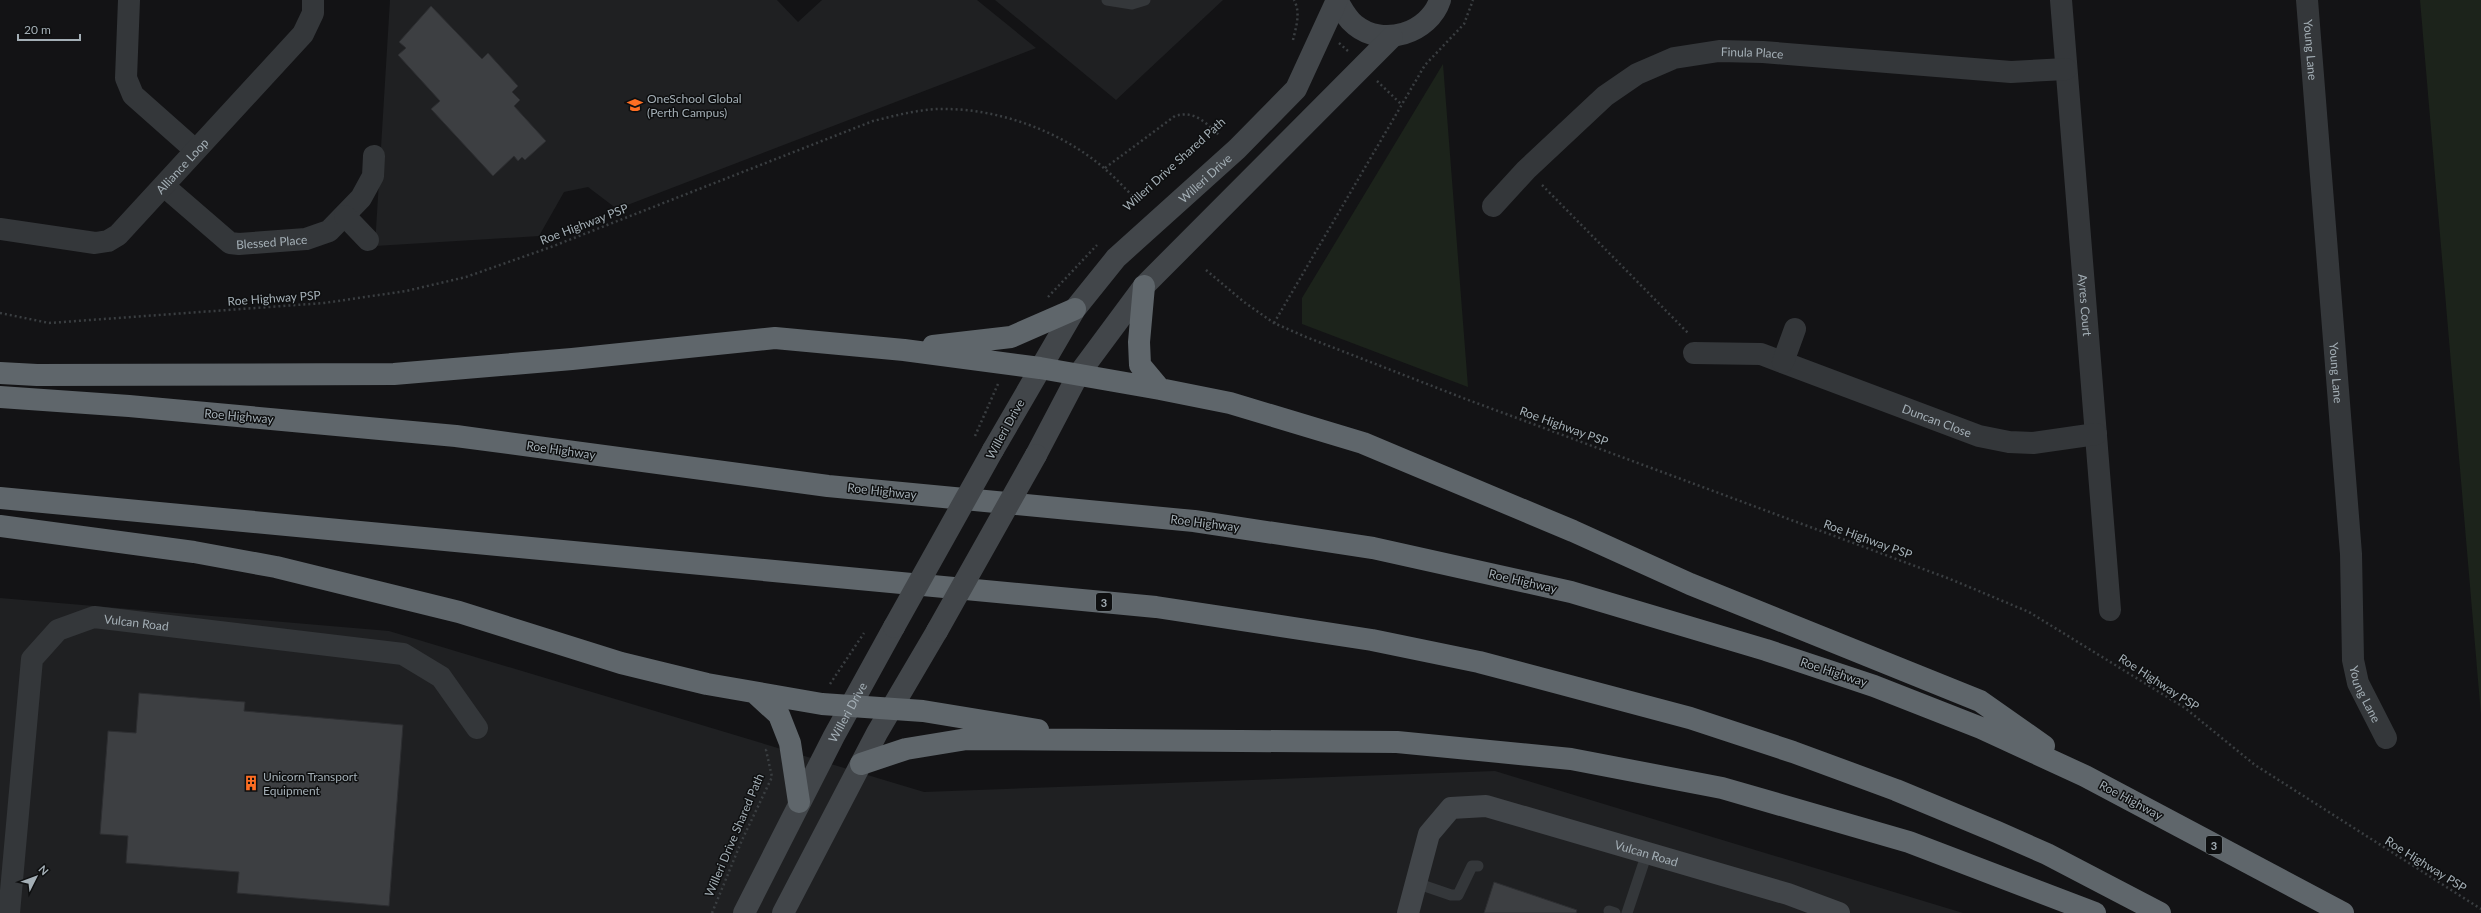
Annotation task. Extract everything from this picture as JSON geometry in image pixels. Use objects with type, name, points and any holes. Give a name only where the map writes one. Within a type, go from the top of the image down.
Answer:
[{"type":"highway","points":[[1144,286],[1139,342],[1140,365],[1160,389]]},
{"type":"highway","points":[[904,350],[1012,337],[1075,309]]},
{"type":"highway","points":[[0,373],[37,375],[394,374],[572,359],[775,338],[904,350],[1040,368],[1160,389],[1230,403],[1362,443],[1573,531],[1690,584],[1980,701],[2085,776]]},
{"type":"highway","name":"Roe Highway","points":[[0,397],[129,406],[456,436],[828,486],[1194,521],[1373,548],[1571,592],[1766,650],[1888,691],[1981,728],[2085,776],[2343,913]]},
{"type":"highway","name":"3","points":[[0,498],[1156,607],[1372,640],[1494,666],[1690,718],[1793,752],[1896,790],[1997,832],[2047,854],[2160,913]]},
{"type":"highway","points":[[0,526],[194,552],[276,567],[459,612],[628,664],[708,684],[756,694],[851,706],[938,713],[1100,742]]},
{"type":"highway","points":[[756,694],[779,715],[790,744],[799,802]]},
{"type":"highway","points":[[861,764],[906,749],[967,739],[1100,742],[1397,742],[1571,759],[1722,788],[1909,842],[2095,913]]},
{"type":"main road","name":"Willeri Drive","points":[[1337,0],[1343,11],[1356,26],[1373,34],[1392,37],[1416,30],[1427,21],[1440,0]]},
{"type":"main road","name":"Willeri Drive","points":[[744,913],[799,802],[894,627],[993,450],[1075,309],[1116,258],[1238,149],[1296,89],[1337,0]]},
{"type":"main road","name":"Willeri Drive","points":[[783,913],[861,764],[1036,455],[1078,375],[1144,286],[1392,37]]},
{"type":"main road","name":"Vulcan Road","points":[[1416,883],[1429,834],[1451,808],[1486,806],[1788,894],[1839,913]]},
{"type":"main road","points":[[1408,913],[1416,883]]},
{"type":"street","points":[[129,0],[126,78],[133,95],[195,150]]},
{"type":"street","name":"Alliance Loop","points":[[0,229],[95,243],[108,241],[118,235],[303,34],[313,13],[314,0]]},
{"type":"street","name":"Ayres Court","points":[[2061,0],[2110,610]]},
{"type":"street","name":"Young Lane","points":[[2307,0],[2350,554],[2353,660],[2358,683],[2386,738]]},
{"type":"street","name":"Finula Place","points":[[1493,206],[1526,170],[1605,96],[1637,74],[1674,58],[1718,51],[1763,52],[2010,72],[2066,69]]},
{"type":"street","name":"Blessed Place","points":[[164,186],[230,243],[238,244],[306,239],[329,231],[361,198],[373,176],[374,156]]},
{"type":"street","points":[[345,216],[368,240]]},
{"type":"street","points":[[1783,362],[1795,329]]},
{"type":"street","name":"Duncan Close","points":[[1694,353],[1761,354],[1979,436],[2009,442],[2034,443],[2096,434]]},
{"type":"street","name":"Vulcan Road","points":[[9,913],[32,659],[58,630],[94,617],[404,654],[441,677],[477,728]]},
{"type":"lane","points":[[1107,0],[1132,4],[1145,0]]},
{"type":"lane","points":[[1627,913],[1647,853]]},
{"type":"lane","points":[[1416,883],[1451,895],[1458,895],[1468,870],[1472,866],[1478,866]]},
{"type":"path","points":[[1291,48],[1298,20],[1297,6],[1294,0]]},
{"type":"path","points":[[1274,323],[1425,65],[1464,24],[1473,0]]},
{"type":"path","name":"Roe Highway PSP","points":[[0,313],[49,322],[324,303],[406,291],[466,277],[552,247],[873,121],[910,112],[948,109],[982,112],[1022,122],[1076,148],[1105,168],[1138,201]]},
{"type":"path","points":[[1105,168],[1175,116],[1185,113],[1193,114],[1205,122],[1219,135]]},
{"type":"path","name":"Willeri Drive Shared Path","points":[[1214,140],[1225,130]]},
{"type":"path","points":[[1526,170],[1688,331],[1694,353]]},
{"type":"path","points":[[1044,302],[1102,241]]},
{"type":"path","name":"Roe Highway PSP","points":[[1206,270],[1244,302],[1274,323],[1463,398],[1950,579],[2029,612],[2185,708],[2255,765],[2481,909]]},
{"type":"path","points":[[972,441],[998,383]]},
{"type":"path","points":[[830,684],[866,630]]},
{"type":"path","name":"Willeri Drive Shared Path","points":[[712,913],[742,840],[772,777],[766,750],[775,748]]},
{"type":"shaded area","name":"OneSchool Global (Perth Campus)","points":[[390,0],[777,0],[798,22],[822,0],[977,0],[1036,48],[617,209],[588,187],[564,192],[539,236],[375,246]]},
{"type":"shaded area","points":[[995,0],[1223,0],[1116,100]]},
{"type":"shaded area","points":[[2420,0],[2481,0],[2481,715]]},
{"type":"shaded area","points":[[1443,64],[1468,387],[1302,324],[1302,298]]},
{"type":"shaded area","points":[[0,598],[389,631],[924,792],[1495,771],[1963,913],[0,913]]},
{"type":"building","points":[[431,6],[482,59],[488,53],[518,86],[512,92],[520,100],[514,106],[546,141],[525,160],[522,157],[518,161],[514,156],[493,176],[431,109],[440,101],[398,55],[406,48],[399,42]]},
{"type":"building","name":"Unicorn Transport Equipment","points":[[139,693],[245,702],[244,711],[403,725],[389,906],[237,893],[239,872],[126,863],[128,836],[100,834],[108,731],[136,733]]},
{"type":"building","points":[[1494,882],[1577,910],[1576,913],[1484,913]]},
{"type":"place","name":"OneSchool Global (Perth Campus)","points":[[635,105]]},
{"type":"place","name":"Unicorn Transport Equipment","points":[[251,783]]}]
